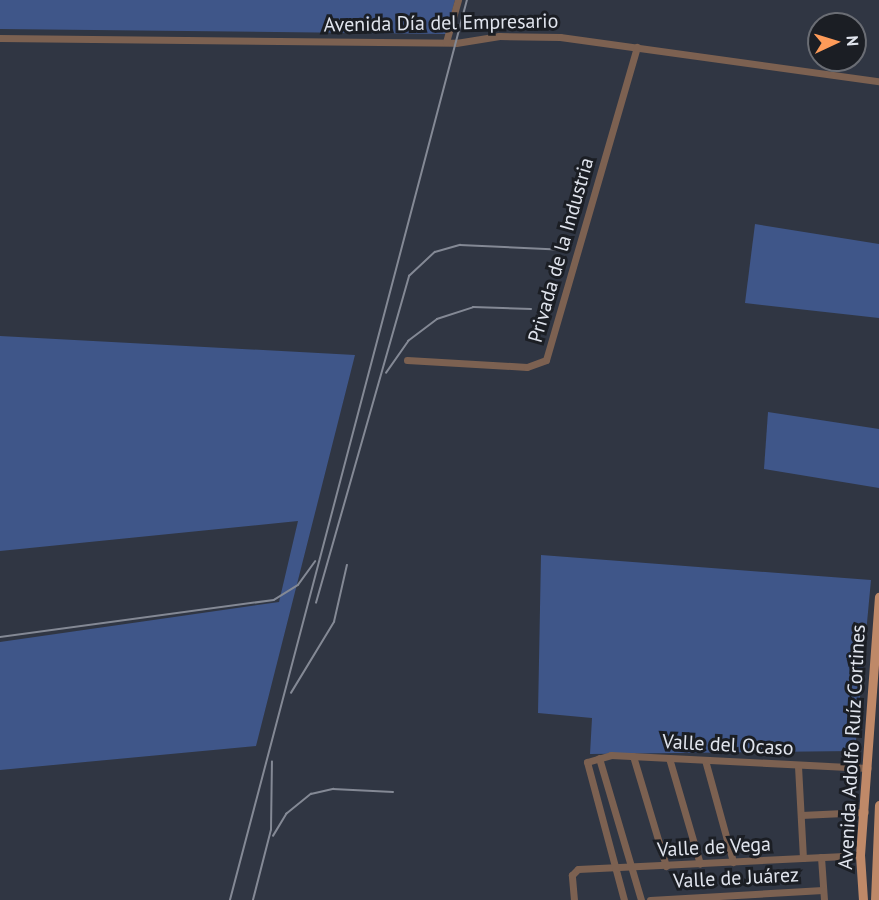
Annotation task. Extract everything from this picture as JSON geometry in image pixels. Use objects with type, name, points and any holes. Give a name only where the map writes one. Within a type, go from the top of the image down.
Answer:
[{"type":"main road","name":"Avenida Adolfo Ruíz Cortines","points":[[863,900],[860,855],[865,812],[879,597]]},
{"type":"main road","name":"Avenida Adolfo Ruíz Cortines","points":[[874,900],[879,805]]},
{"type":"street","points":[[446,42],[458,0]]},
{"type":"street","name":"Avenida Día del Empresario","points":[[0,38],[446,42],[542,36],[879,81]]},
{"type":"street","name":"Privada de la Industria","points":[[407,360],[527,367],[546,360],[637,47]]},
{"type":"street","points":[[633,756],[666,866]]},
{"type":"street","name":"Valle del Ocaso","points":[[614,869],[587,762],[599,758],[633,756],[868,768]]},
{"type":"street","points":[[599,758],[641,900]]},
{"type":"street","points":[[669,758],[700,864]]},
{"type":"street","points":[[705,760],[733,862]]},
{"type":"street","points":[[798,766],[803,858]]},
{"type":"street","points":[[801,814],[865,812]]},
{"type":"street","name":"Valle de Vega","points":[[574,900],[572,875],[578,869],[860,855]]},
{"type":"street","points":[[821,856],[824,900]]},
{"type":"street","points":[[614,869],[624,900]]},
{"type":"street","name":"Valle de Juárez","points":[[650,900],[824,890]]},
{"type":"shaded area","points":[[0,0],[455,0],[446,34],[0,29]]},
{"type":"shaded area","points":[[755,224],[879,244],[879,318],[745,303]]},
{"type":"shaded area","points":[[0,336],[355,355],[256,746],[0,770],[0,642],[279,602],[298,521],[0,551]]},
{"type":"shaded area","points":[[768,412],[879,429],[879,488],[764,469]]},
{"type":"shaded area","points":[[541,555],[871,580],[855,751],[590,754],[592,718],[538,713]]},
{"type":"railway","points":[[230,900],[467,0]]},
{"type":"railway","points":[[316,603],[409,276],[435,252],[460,245],[567,250]]},
{"type":"railway","points":[[386,373],[408,341],[437,319],[473,307],[531,309]]},
{"type":"railway","points":[[0,637],[274,600],[298,585],[315,562]]},
{"type":"railway","points":[[291,693],[334,622],[347,565]]},
{"type":"railway","points":[[253,900],[271,830],[272,762]]},
{"type":"railway","points":[[273,836],[286,814],[311,794],[333,789],[393,792]]}]
